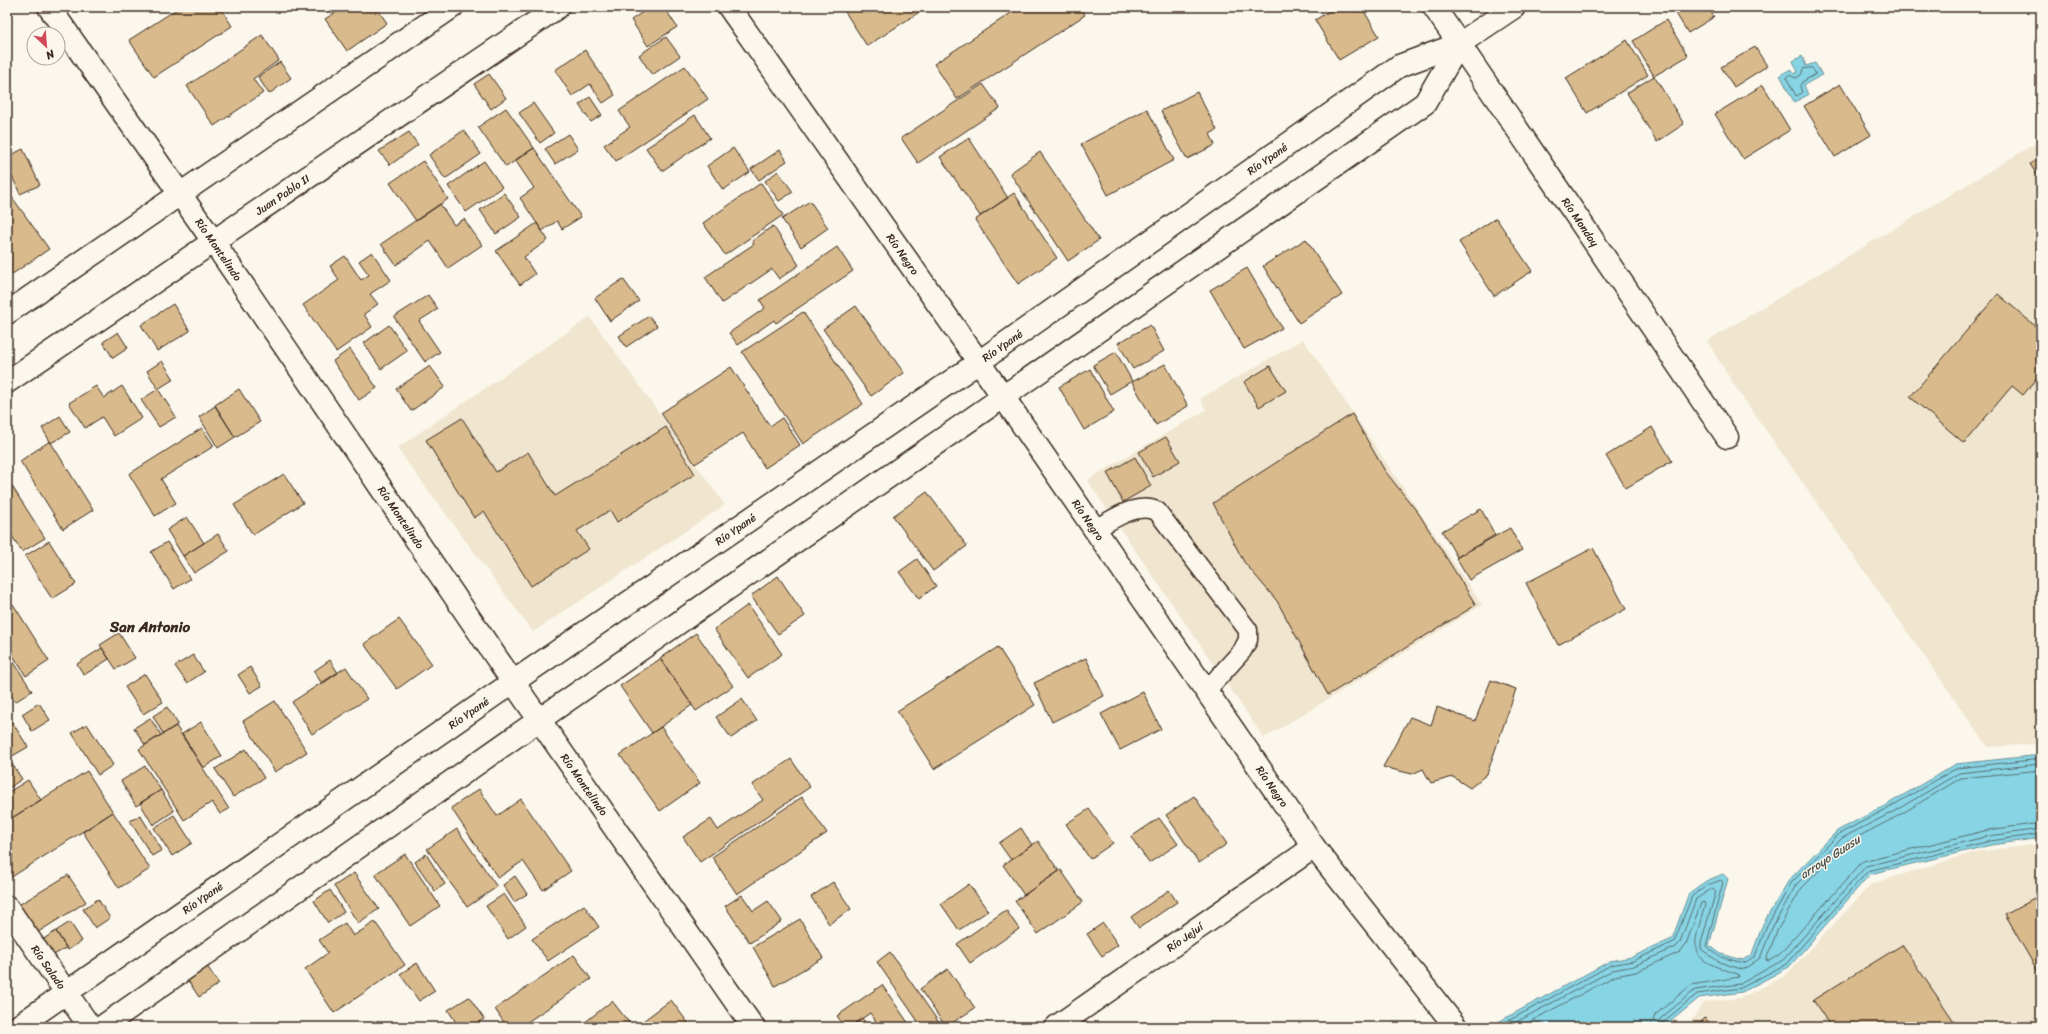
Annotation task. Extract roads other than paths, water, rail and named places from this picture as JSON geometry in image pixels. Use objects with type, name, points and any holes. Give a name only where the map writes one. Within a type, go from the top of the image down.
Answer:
[{"type":"street","name":"Río Montelindo","points":[[49,7],[213,241],[539,720],[753,1027]]},
{"type":"street","points":[[7,313],[452,7]]},
{"type":"street","name":"Juan Pablo II","points":[[7,382],[558,7]]},
{"type":"street","name":"Río Negro","points":[[729,7],[979,362],[1314,847],[1456,1027]]},
{"type":"street","name":"Río Monday","points":[[1434,7],[1727,437]]},
{"type":"street","name":"Río Ypané","points":[[17,1027],[513,682],[979,362],[1399,66],[1459,44],[1514,7]]},
{"type":"street","name":"Río Ypané","points":[[102,1027],[539,720],[1004,398],[1425,103],[1459,44]]},
{"type":"street","name":"Río Jejuí","points":[[1056,1027],[1314,847]]},
{"type":"street","name":"Río Salado","points":[[7,907],[90,1027]]},
{"type":"street","points":[[7,1013],[17,1027]]},
{"type":"lane","points":[[1095,529],[1131,510],[1148,507],[1158,511],[1248,630],[1248,640],[1242,651],[1206,691]]},
{"type":"water","points":[[1802,56],[1806,66],[1815,63],[1822,75],[1804,85],[1808,95],[1794,102],[1780,75],[1791,69],[1794,74],[1798,72],[1793,61]]},
{"type":"water","name":"arroyo Guasu","points":[[2041,755],[2041,838],[1991,845],[1870,874],[1789,967],[1742,992],[1699,998],[1664,1027],[1489,1027],[1610,961],[1632,957],[1672,939],[1689,893],[1706,881],[1723,874],[1728,879],[1709,945],[1721,954],[1743,960],[1752,954],[1763,924],[1789,880],[1837,831],[1888,804],[1956,764]]},
{"type":"district","name":"San Antonio","points":[[150,627]]}]
